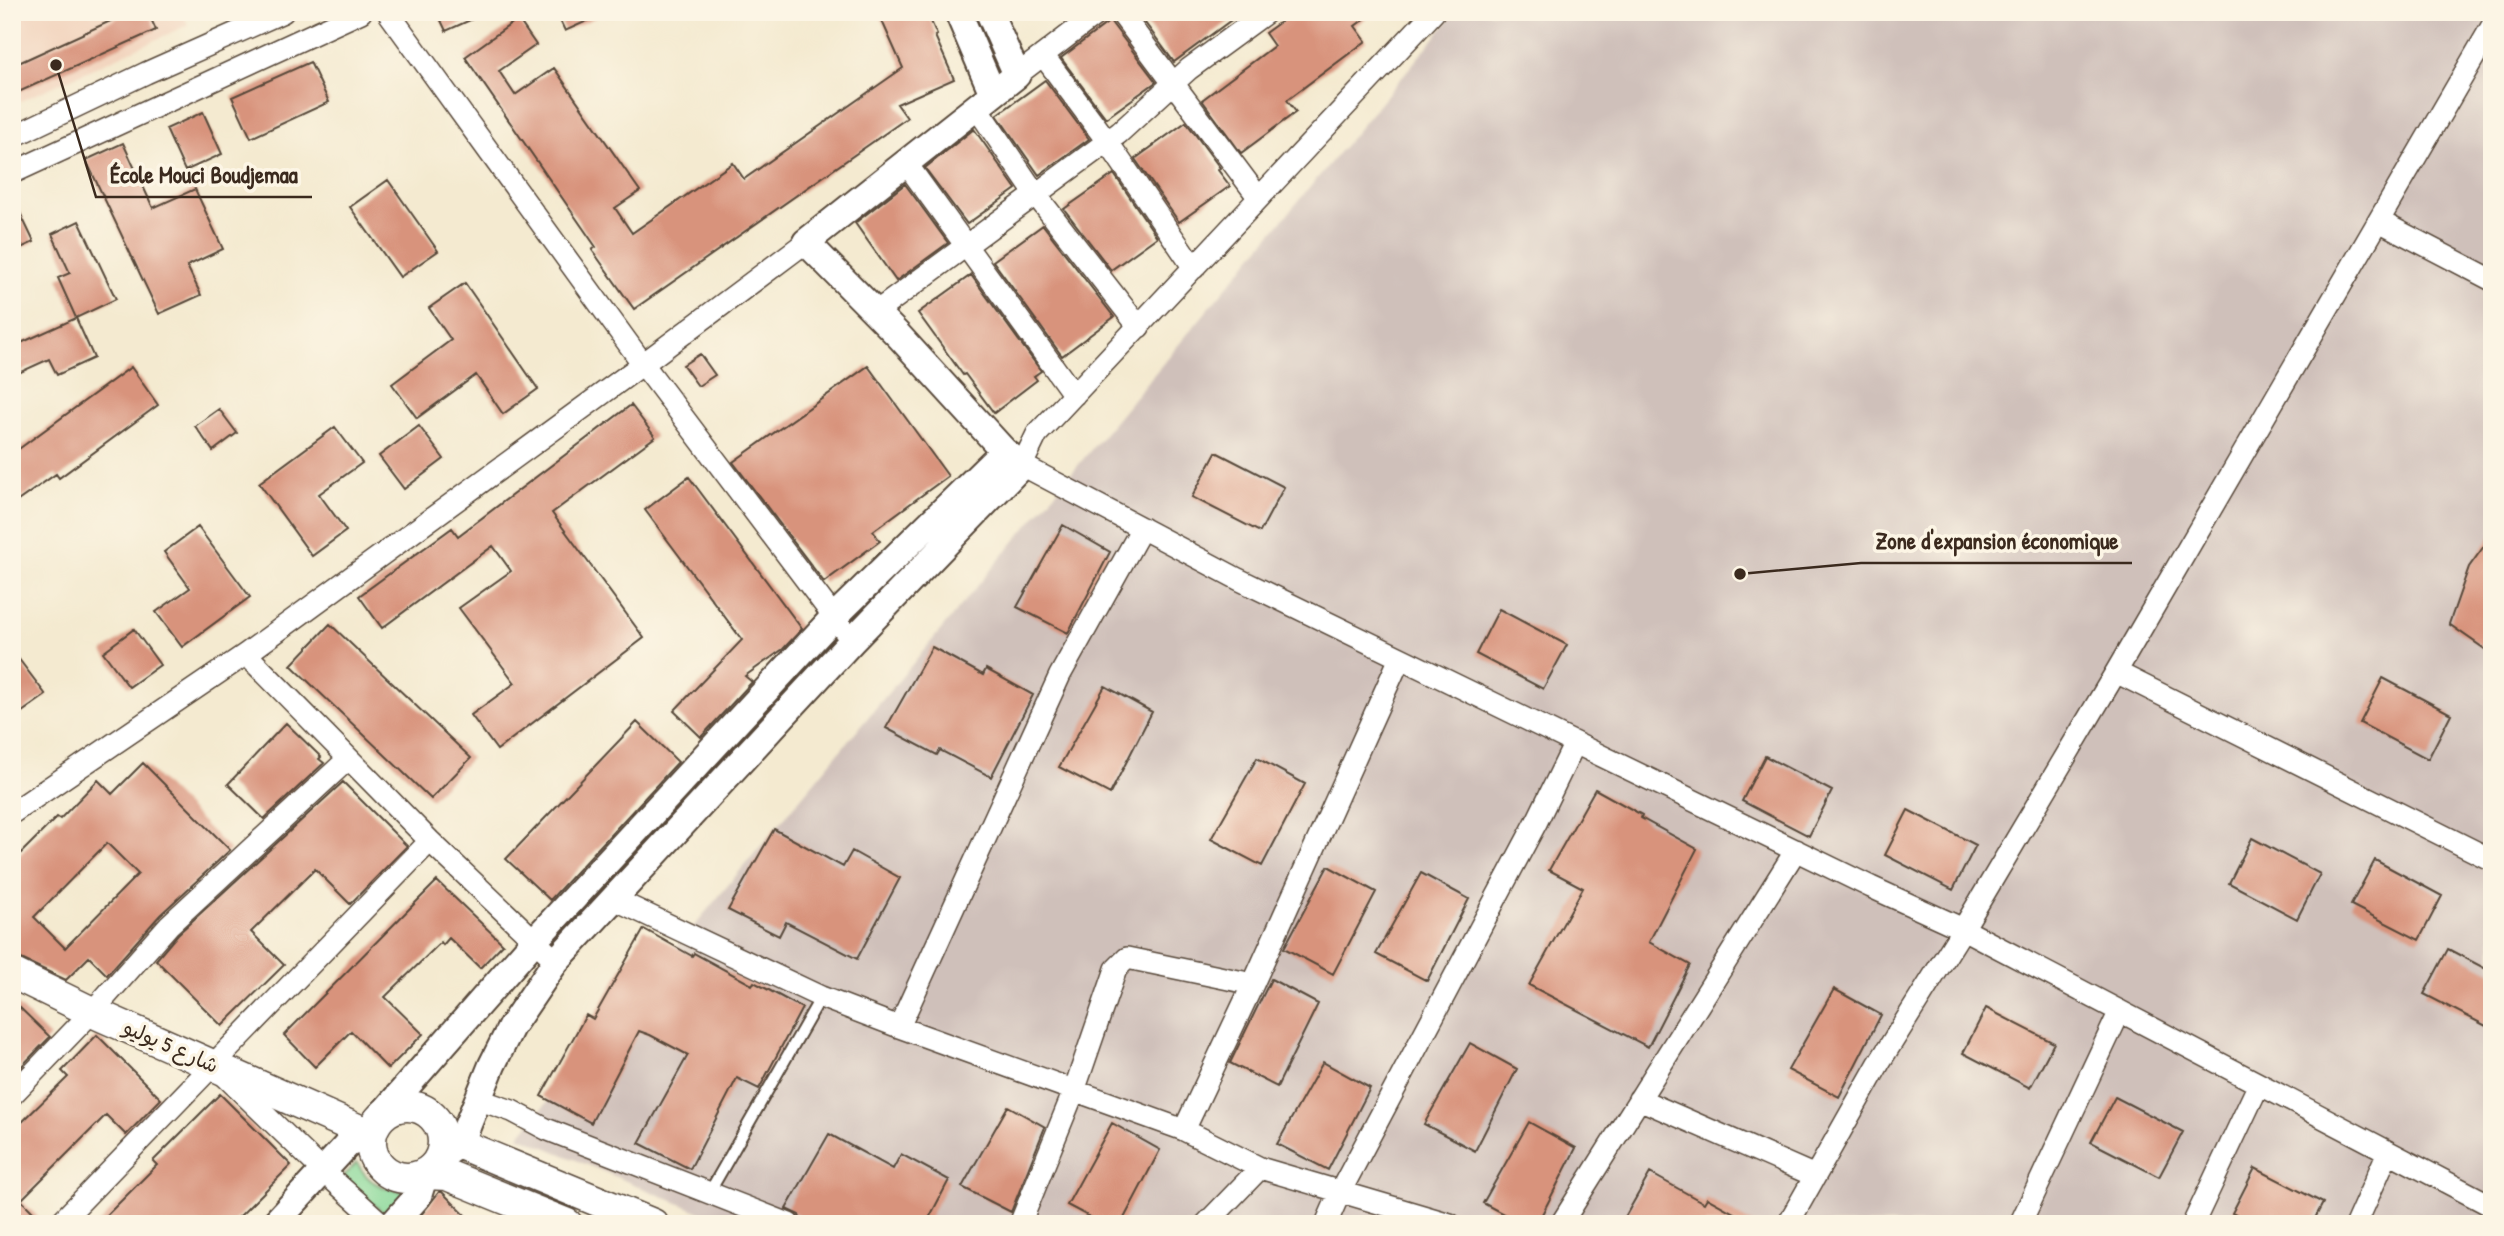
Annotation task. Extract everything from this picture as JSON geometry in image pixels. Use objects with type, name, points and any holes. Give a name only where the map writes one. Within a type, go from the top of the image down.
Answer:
[{"type":"main road","name":"شارع 5 يوليو","points":[[12,974],[329,1118],[374,1127]]},
{"type":"main road","points":[[442,1153],[414,1178],[390,1175],[381,1168],[370,1147],[374,1127],[387,1111],[410,1106],[422,1109],[432,1116],[439,1126],[447,1175],[566,1224]]},
{"type":"main road","points":[[442,1153],[653,1224]]},
{"type":"street","points":[[12,137],[283,12]]},
{"type":"street","points":[[12,173],[360,12]]},
{"type":"street","points":[[388,12],[643,364],[852,641]]},
{"type":"street","points":[[958,12],[985,101],[1036,195],[1139,327]]},
{"type":"street","points":[[989,12],[1017,75]]},
{"type":"street","points":[[12,813],[246,654],[643,364],[806,242],[1099,12]]},
{"type":"street","points":[[1120,12],[1259,198]]},
{"type":"street","points":[[876,312],[1107,141],[1197,62],[1267,12]]},
{"type":"street","points":[[274,1224],[348,1144],[374,1127],[534,941],[833,618],[1037,434],[1434,12]]},
{"type":"street","points":[[1788,1224],[1879,1063],[1963,929],[2116,672],[2492,26]]},
{"type":"street","points":[[1043,55],[1107,141],[1194,268]]},
{"type":"street","points":[[146,73],[154,107]]},
{"type":"street","points":[[905,163],[1074,395]]},
{"type":"street","points":[[2379,221],[2492,280]]},
{"type":"street","points":[[806,242],[876,312],[1013,458],[1238,579],[1963,929],[2492,1206]]},
{"type":"street","points":[[393,1224],[418,1196],[442,1153],[480,1100],[492,1065],[511,1027],[556,961],[852,641],[1013,458]]},
{"type":"street","points":[[899,1027],[1060,675],[1142,528]]},
{"type":"street","points":[[246,654],[347,760],[556,961]]},
{"type":"street","points":[[1184,1130],[1400,658]]},
{"type":"street","points":[[2116,672],[2492,860]]},
{"type":"street","points":[[1326,1224],[1340,1192],[1575,743]]},
{"type":"street","points":[[12,1095],[92,1012],[169,925],[347,760]]},
{"type":"street","points":[[59,1224],[430,841]]},
{"type":"street","points":[[1561,1224],[1796,850]]},
{"type":"street","points":[[614,899],[821,997],[1184,1130],[1260,1168],[1450,1224]]},
{"type":"street","points":[[1020,1224],[1074,1091],[1116,969],[1127,958],[1253,984]]},
{"type":"street","points":[[2020,1224],[2120,1011]]},
{"type":"street","points":[[213,1064],[382,1224]]},
{"type":"street","points":[[2193,1224],[2259,1084]]},
{"type":"street","points":[[1639,1099],[1815,1176]]},
{"type":"street","points":[[480,1100],[512,1111],[546,1129],[789,1224]]},
{"type":"street","points":[[2356,1224],[2388,1152]]},
{"type":"street","points":[[1206,1224],[1260,1168]]},
{"type":"lane","points":[[709,1192],[821,997]]},
{"type":"shaded area","points":[[12,12],[182,12],[188,25],[12,105]]},
{"type":"shaded area","points":[[1456,12],[2492,12],[2492,1224],[728,1224],[519,1136]]},
{"type":"green space","points":[[357,1162],[366,1176],[378,1185],[409,1191],[386,1215],[343,1177]]},
{"type":"building","points":[[130,12],[148,12],[156,30],[12,95],[12,66]]},
{"type":"building","points":[[437,12],[488,12],[446,31]]},
{"type":"building","points":[[556,12],[607,12],[565,31]]},
{"type":"building","points":[[878,12],[927,12],[954,79],[897,104],[907,118],[634,309],[592,250],[596,247],[465,57],[518,19],[536,45],[499,71],[515,95],[554,68],[640,191],[615,208],[632,233],[733,163],[744,179],[903,68]]},
{"type":"building","points":[[1137,12],[1242,12],[1174,62]]},
{"type":"building","points":[[1294,12],[1374,12],[1355,26],[1366,41],[1287,100],[1296,112],[1241,153],[1202,100],[1274,46],[1265,33]]},
{"type":"building","points":[[1110,21],[1156,82],[1106,118],[1061,58]]},
{"type":"building","points":[[310,62],[329,102],[251,138],[232,97]]},
{"type":"building","points":[[1045,80],[1089,139],[1039,175],[997,115]]},
{"type":"building","points":[[203,112],[222,154],[185,171],[166,129]]},
{"type":"building","points":[[1186,122],[1230,186],[1179,222],[1135,159]]},
{"type":"building","points":[[974,129],[1016,189],[967,224],[925,168]]},
{"type":"building","points":[[123,143],[153,208],[195,189],[223,249],[187,266],[201,295],[159,314],[86,160]]},
{"type":"building","points":[[1114,174],[1157,237],[1111,270],[1064,209]]},
{"type":"building","points":[[388,180],[438,251],[400,277],[350,207]]},
{"type":"building","points":[[905,184],[948,243],[896,281],[855,223]]},
{"type":"building","points":[[12,196],[34,242],[12,252]]},
{"type":"building","points":[[79,221],[116,299],[76,318],[58,278],[70,273],[52,234]]},
{"type":"building","points":[[1043,225],[1114,317],[1062,356],[993,261]]},
{"type":"building","points":[[971,275],[1041,371],[1034,376],[1037,380],[994,413],[918,313]]},
{"type":"building","points":[[465,283],[538,389],[503,414],[476,375],[417,418],[392,384],[451,340],[429,308]]},
{"type":"building","points":[[76,318],[94,358],[57,375],[49,359],[12,376],[12,347]]},
{"type":"building","points":[[700,354],[715,375],[698,386],[683,365]]},
{"type":"building","points":[[868,366],[948,476],[873,531],[880,541],[824,582],[733,462]]},
{"type":"building","points":[[131,367],[158,405],[59,478],[56,474],[12,505],[12,454]]},
{"type":"building","points":[[631,405],[655,437],[552,513],[644,638],[497,750],[471,715],[515,683],[459,608],[511,571],[493,546],[382,628],[359,596],[452,528],[458,536]]},
{"type":"building","points":[[219,409],[237,433],[213,451],[195,426]]},
{"type":"building","points":[[419,426],[444,459],[404,489],[379,456]]},
{"type":"building","points":[[335,427],[362,463],[319,494],[346,531],[312,556],[259,483]]},
{"type":"building","points":[[1216,452],[1284,487],[1260,532],[1192,497]]},
{"type":"building","points":[[689,477],[802,629],[783,649],[745,676],[752,682],[701,737],[674,711],[742,640],[645,510]]},
{"type":"building","points":[[1063,525],[1110,552],[1068,633],[1017,607]]},
{"type":"building","points":[[198,527],[250,597],[182,647],[156,612],[190,588],[164,552]]},
{"type":"building","points":[[2492,535],[2492,654],[2449,624],[2469,567]]},
{"type":"building","points":[[1499,609],[1567,645],[1543,689],[1476,654]]},
{"type":"building","points":[[330,624],[471,758],[431,799],[291,665]]},
{"type":"building","points":[[134,629],[160,665],[129,687],[103,652]]},
{"type":"building","points":[[932,647],[983,675],[986,669],[1033,695],[991,777],[940,750],[937,755],[886,728]]},
{"type":"building","points":[[12,650],[46,695],[12,719]]},
{"type":"building","points":[[2383,678],[2451,714],[2428,759],[2360,723]]},
{"type":"building","points":[[1105,686],[1152,712],[1110,794],[1059,767]]},
{"type":"building","points":[[637,722],[678,762],[550,900],[506,859]]},
{"type":"building","points":[[286,723],[324,763],[264,819],[228,784]]},
{"type":"building","points":[[1765,756],[1832,791],[1809,836],[1742,801]]},
{"type":"building","points":[[1257,758],[1305,784],[1262,866],[1211,839]]},
{"type":"building","points":[[143,763],[230,850],[160,915],[107,975],[89,957],[66,980],[17,957],[12,952],[12,862],[98,780],[112,794]],"holes":[[[107,843],[138,874],[65,948],[34,917]]]},
{"type":"building","points":[[343,782],[407,846],[350,904],[315,869],[251,932],[284,965],[222,1026],[156,960],[178,934]]},
{"type":"building","points":[[1595,789],[1697,849],[1649,942],[1690,965],[1648,1047],[1529,985],[1583,888],[1549,870]]},
{"type":"building","points":[[1908,810],[1976,845],[1953,890],[1885,855]]},
{"type":"building","points":[[774,829],[843,867],[852,851],[900,878],[857,959],[786,922],[779,936],[728,910]]},
{"type":"building","points":[[2252,838],[2320,874],[2297,919],[2229,883]]},
{"type":"building","points":[[2375,860],[2442,896],[2419,940],[2351,905]]},
{"type":"building","points":[[1328,866],[1376,892],[1333,974],[1284,948]]},
{"type":"building","points":[[1421,873],[1469,899],[1427,981],[1376,954]]},
{"type":"building","points":[[437,881],[503,944],[480,968],[449,938],[443,945],[441,942],[385,997],[423,1034],[388,1069],[351,1031],[315,1067],[284,1035]]},
{"type":"building","points":[[644,929],[692,956],[694,953],[752,985],[754,982],[802,1008],[759,1089],[737,1078],[690,1169],[639,1143],[688,1055],[650,1035],[639,1031],[591,1123],[541,1096],[586,1015],[593,1019]]},
{"type":"building","points":[[2448,949],[2492,972],[2492,1029],[2424,994]]},
{"type":"building","points":[[1271,979],[1318,1004],[1277,1087],[1230,1063]]},
{"type":"building","points":[[1834,989],[1881,1015],[1839,1097],[1788,1070]]},
{"type":"building","points":[[12,1000],[50,1037],[12,1076]]},
{"type":"building","points":[[1986,1008],[2054,1043],[2030,1088],[1963,1053]]},
{"type":"building","points":[[97,1035],[161,1099],[126,1135],[106,1115],[21,1200],[45,1224],[12,1224],[12,1132],[68,1077],[62,1071]]},
{"type":"building","points":[[1470,1043],[1517,1069],[1475,1151],[1424,1124]]},
{"type":"building","points":[[1323,1062],[1370,1088],[1328,1170],[1277,1144]]},
{"type":"building","points":[[220,1094],[291,1165],[232,1224],[98,1224],[157,1165],[153,1161]]},
{"type":"building","points":[[2115,1097],[2183,1132],[2159,1177],[2091,1142]]},
{"type":"building","points":[[1008,1106],[1045,1127],[1011,1212],[962,1187]]},
{"type":"building","points":[[1529,1122],[1576,1148],[1537,1224],[1522,1224],[1483,1203]]},
{"type":"building","points":[[1112,1123],[1160,1150],[1121,1224],[1103,1224],[1067,1205]]},
{"type":"building","points":[[829,1134],[893,1169],[901,1154],[949,1180],[926,1224],[802,1224],[799,1215],[786,1209]]},
{"type":"building","points":[[2255,1168],[2323,1203],[2312,1224],[2252,1224],[2232,1213]]},
{"type":"building","points":[[1650,1173],[1704,1203],[1707,1198],[1754,1224],[1621,1224]]},
{"type":"building","points":[[439,1192],[442,1192],[474,1224],[414,1224]]},
{"type":"place","name":"École Mouci Boudjemaa","points":[[56,65]]},
{"type":"place","name":"Zone d'expansion économique","points":[[1740,574]]}]
